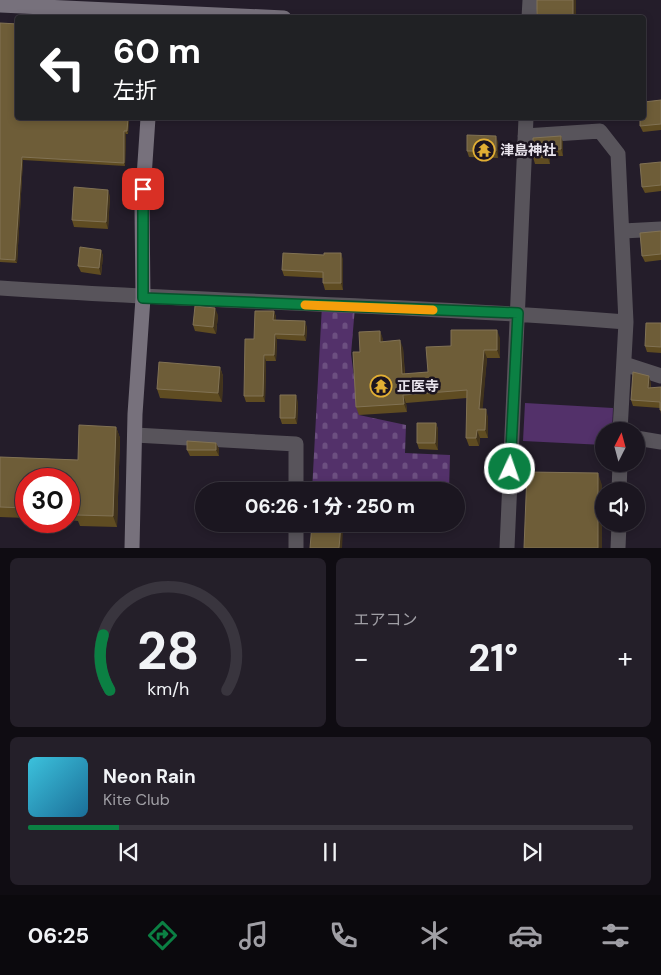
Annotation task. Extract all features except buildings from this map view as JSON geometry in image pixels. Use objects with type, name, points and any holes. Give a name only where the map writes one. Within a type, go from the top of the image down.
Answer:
[{"type":"street","points":[[530,0],[530,15]]},
{"type":"street","points":[[0,5],[156,10],[236,15]]},
{"type":"street","points":[[132,548],[135,435],[143,298],[142,207],[148,120]]},
{"type":"street","points":[[507,548],[526,120]]},
{"type":"street","points":[[525,136],[600,131],[618,154],[626,322],[621,422]]},
{"type":"street","points":[[623,231],[661,230]]},
{"type":"street","points":[[0,288],[143,298],[518,313],[626,322]]},
{"type":"street","points":[[624,364],[661,376]]},
{"type":"street","points":[[135,435],[296,444],[296,482]]},
{"type":"street","points":[[645,439],[661,442]]},
{"type":"street","points":[[296,532],[296,548]]},
{"type":"street","points":[[618,548],[619,532]]},
{"type":"green space","points":[[322,305],[355,307],[351,354],[359,415],[406,425],[405,453],[450,455],[449,482],[312,482]]},
{"type":"green space","points":[[525,403],[613,408],[612,422],[595,422],[595,445],[523,441]]},
{"type":"slow traffic","points":[[305,305],[433,310]]},
{"type":"place","name":"津島神社","points":[[484,150]]},
{"type":"place","name":"正医寺","points":[[381,386]]},
{"type":"route","points":[[143,189],[143,298],[518,313],[510,469]]}]
